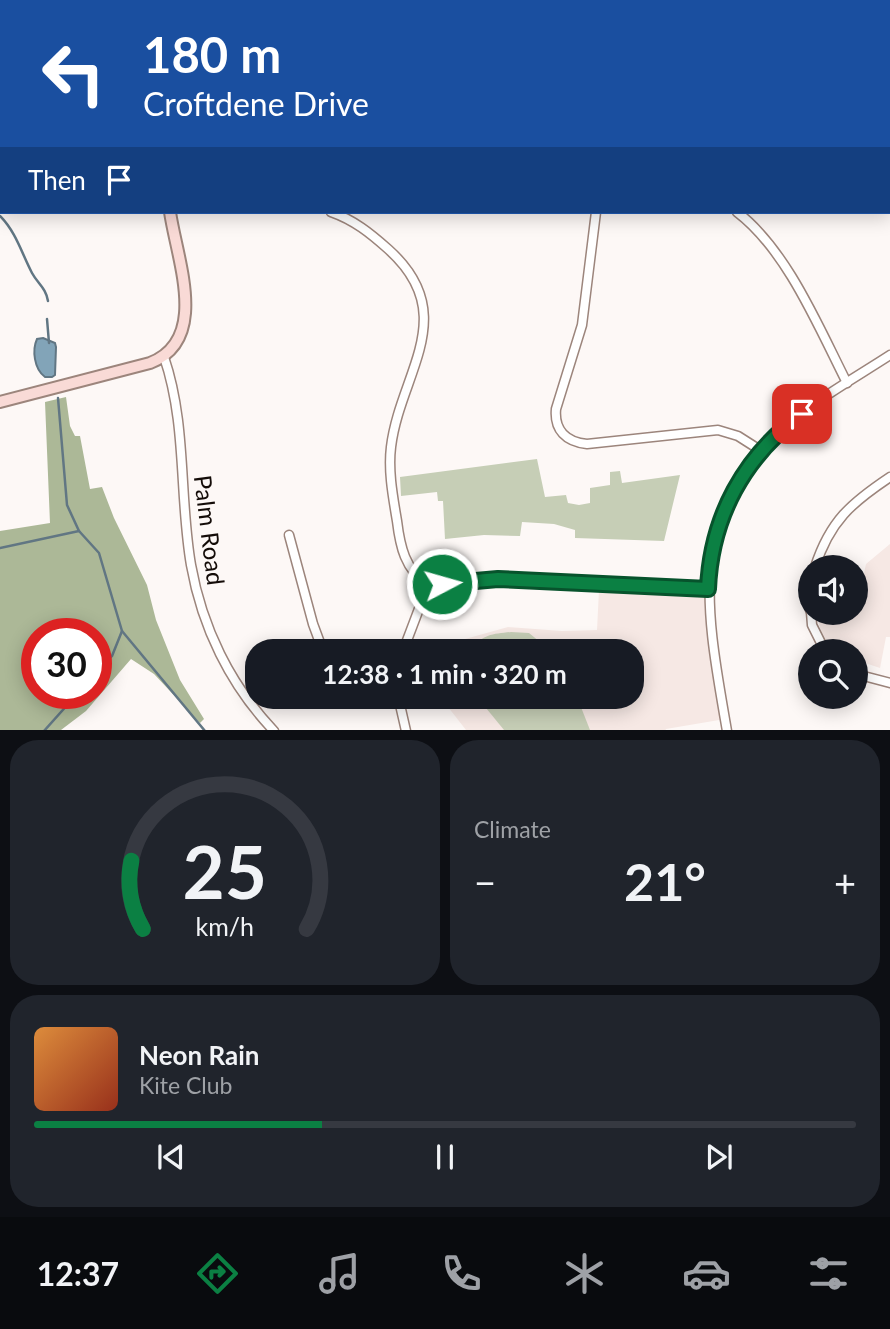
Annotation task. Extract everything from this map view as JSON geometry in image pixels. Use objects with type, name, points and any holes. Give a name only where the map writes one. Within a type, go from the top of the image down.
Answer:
[{"type":"street","points":[[0,402],[164,357],[179,342],[186,314],[170,214]]},
{"type":"street","points":[[336,214],[365,229],[397,257],[409,272],[421,300],[423,337],[395,427],[390,461],[401,547],[418,579],[428,585],[498,579],[708,589]]},
{"type":"street","points":[[596,214],[582,325],[555,409],[555,418],[561,432],[571,441],[587,444],[718,430],[738,436],[760,450]]},
{"type":"street","points":[[739,214],[777,256],[802,295],[847,383]]},
{"type":"street","points":[[727,730],[711,627],[708,589],[712,551],[723,513],[737,483],[760,450],[787,424],[890,355]]},
{"type":"street","name":"Palm Road","points":[[164,357],[171,377],[180,428],[191,562],[197,593],[228,668],[247,701],[274,730]]},
{"type":"street","points":[[819,555],[838,518],[859,498],[890,477]]},
{"type":"street","points":[[289,535],[319,639]]},
{"type":"street","points":[[408,639],[428,585]]},
{"type":"street","points":[[868,677],[890,683]]},
{"type":"street","points":[[401,709],[406,730]]},
{"type":"shaded area","points":[[890,544],[890,637],[886,637],[880,668],[868,664],[868,639],[824,639],[819,625],[868,625],[868,562]]},
{"type":"shaded area","points":[[603,582],[708,589],[725,719],[666,730],[466,730],[450,709],[644,709],[644,639],[465,639],[508,627],[562,631],[597,630],[599,590],[603,590]]},
{"type":"green space","points":[[66,397],[70,426],[75,436],[80,436],[90,489],[102,487],[147,585],[156,620],[180,680],[204,719],[200,723],[154,674],[131,659],[112,681],[112,618],[21,618],[21,709],[88,709],[61,730],[0,730],[0,531],[50,523],[45,402]]},
{"type":"green space","points":[[537,459],[545,497],[566,495],[568,503],[579,505],[590,503],[590,488],[610,485],[610,472],[620,471],[622,483],[680,475],[664,541],[575,538],[575,530],[554,524],[522,522],[520,536],[484,535],[445,539],[443,501],[438,501],[437,492],[401,496],[400,477]]},
{"type":"green space","points":[[529,633],[536,639],[483,639],[493,634]]},
{"type":"green space","points":[[487,709],[582,709],[590,730],[504,730]]},
{"type":"water","points":[[43,338],[55,343],[56,347],[55,375],[52,377],[41,374],[35,359],[37,339]]},
{"type":"waterway","points":[[0,216],[15,236],[48,301]]},
{"type":"waterway","points":[[47,319],[49,343]]},
{"type":"waterway","points":[[58,398],[67,505],[79,531],[99,553],[122,631],[112,656]]},
{"type":"waterway","points":[[0,548],[79,531]]},
{"type":"waterway","points":[[122,631],[204,730]]},
{"type":"waterway","points":[[45,730],[64,709]]},
{"type":"route","points":[[442,584],[498,579],[557,580],[708,589],[716,533],[730,496],[760,450],[787,424],[802,414]]}]
